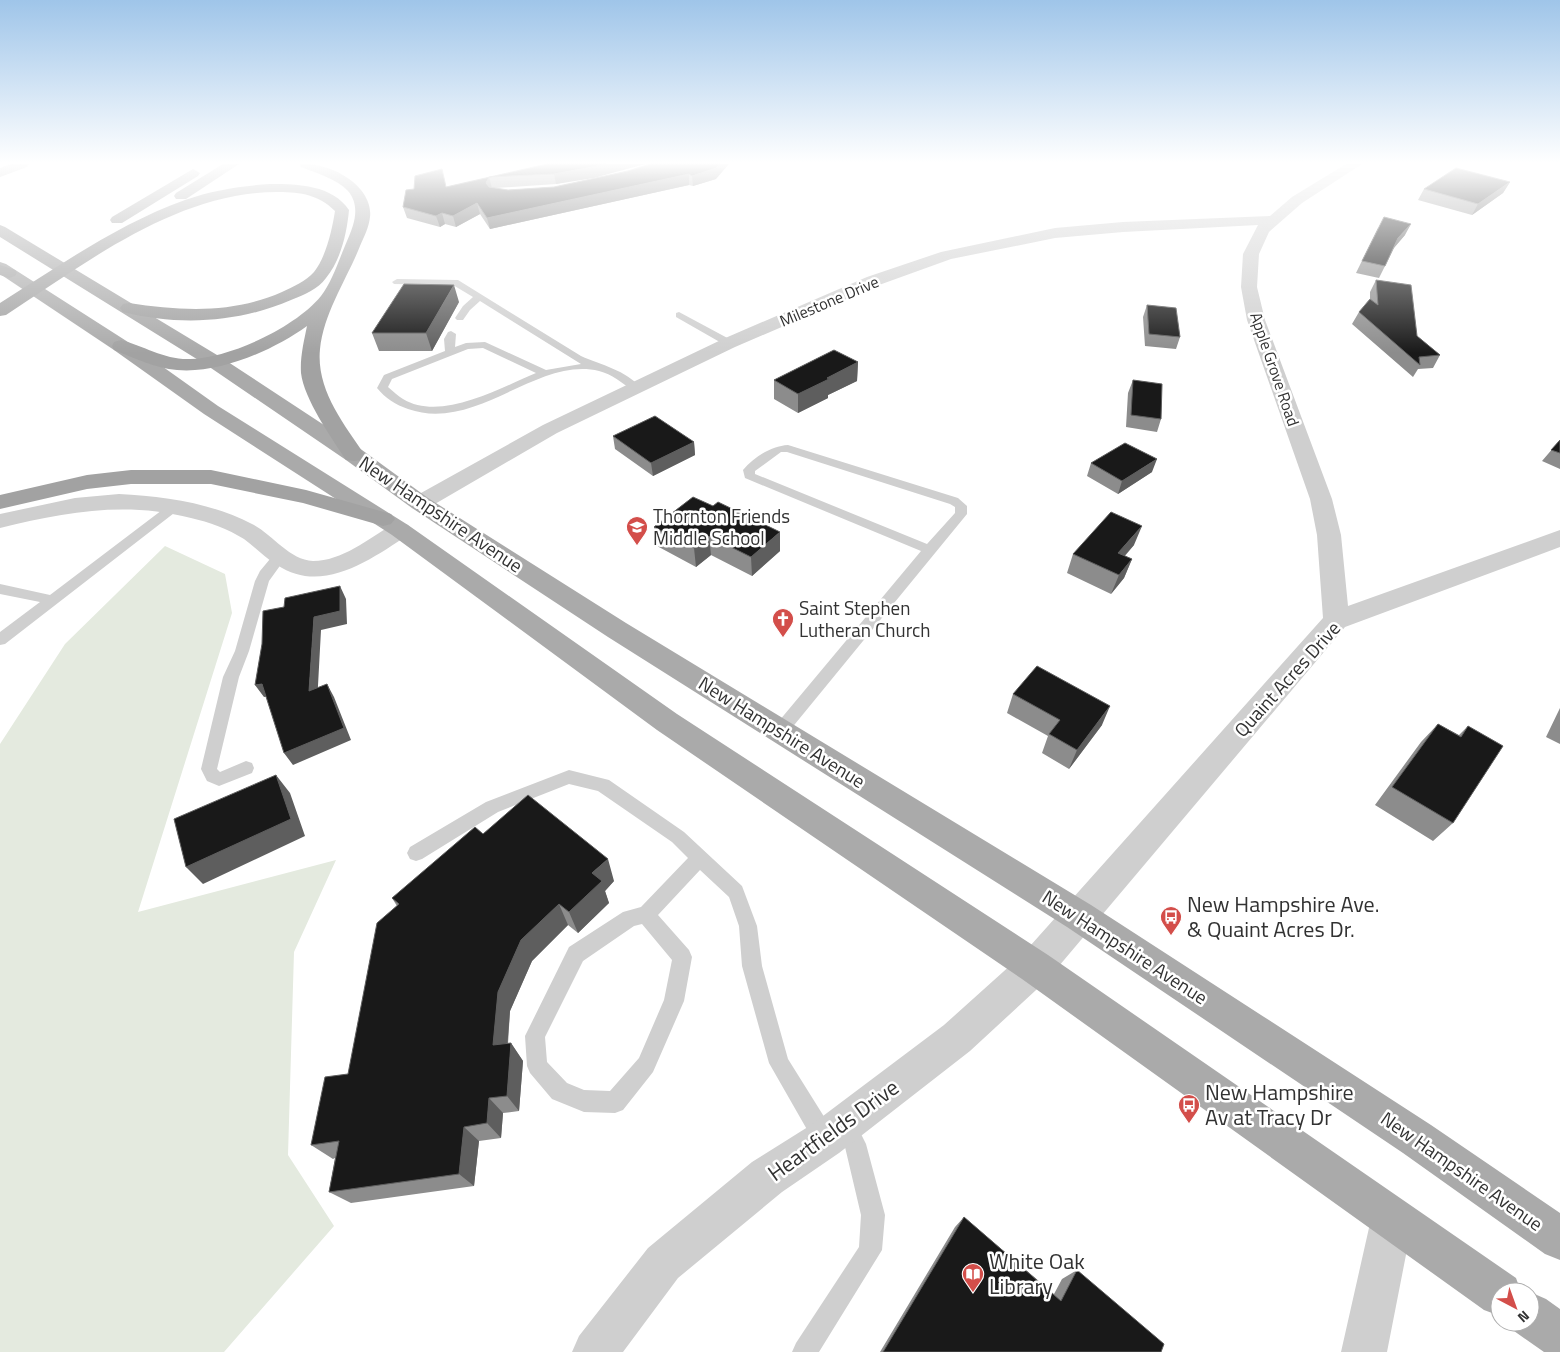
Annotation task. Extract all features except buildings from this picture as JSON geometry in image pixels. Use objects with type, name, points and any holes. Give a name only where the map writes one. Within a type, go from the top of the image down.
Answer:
[{"type":"highway","points":[[0,311],[107,227]]},
{"type":"highway","points":[[94,237],[110,227]]},
{"type":"highway","points":[[0,290],[113,227]]},
{"type":"highway","points":[[94,237],[122,227]]},
{"type":"highway","points":[[129,308],[162,314],[213,316],[238,312],[277,301],[304,288],[321,274],[336,239],[338,227]]},
{"type":"highway","points":[[354,455],[323,406],[311,374],[311,348],[317,321],[359,227]]},
{"type":"highway","points":[[121,346],[157,360],[177,364],[215,362],[270,340],[305,320],[328,298]]},
{"type":"highway","points":[[0,502],[87,482],[131,477],[211,477],[306,497],[391,525]]},
{"type":"main road","name":"New Hampshire Avenue","points":[[0,230],[215,362],[354,455],[420,503],[510,562],[1080,916],[1417,1139],[1560,1239]]},
{"type":"main road","name":"New Hampshire Avenue","points":[[3,270],[121,346],[211,410],[391,525],[667,722],[1035,967],[1490,1287]]},
{"type":"main road","points":[[259,440],[294,440],[397,509],[411,509],[420,503]]},
{"type":"main road","points":[[391,525],[434,532],[486,564],[510,562]]},
{"type":"main road","points":[[1540,1322],[1560,1336]]},
{"type":"street","name":"Milestone Drive","points":[[420,503],[550,429],[730,343],[874,281],[948,255],[994,244],[1055,233],[1122,227]]},
{"type":"street","name":"Apple Grove Road","points":[[1265,227],[1262,230],[1251,254],[1249,287],[1256,320],[1321,498],[1329,535],[1336,620]]},
{"type":"street","points":[[0,521],[63,508],[119,501],[174,507],[202,512],[246,530],[288,562],[314,570],[342,565],[391,525]]},
{"type":"street","name":"Quaint Acres Drive","points":[[1080,916],[1336,620],[1560,538]]},
{"type":"street","name":"Heartfields Drive","points":[[595,1352],[663,1263],[767,1177],[834,1131],[957,1038],[1035,967],[1080,916]]},
{"type":"street","points":[[1364,1352],[1392,1219]]},
{"type":"lane","points":[[397,282],[455,282],[577,358],[610,371],[636,388]]},
{"type":"lane","points":[[460,318],[466,308],[479,297]]},
{"type":"lane","points":[[679,315],[730,343]]},
{"type":"lane","points":[[450,352],[449,339],[452,334]]},
{"type":"lane","points":[[545,373],[485,345],[466,346],[388,377],[382,388],[389,395],[417,409],[443,411],[459,408],[545,373],[594,366]]},
{"type":"lane","points":[[780,731],[929,550],[961,514],[961,506],[954,501],[788,448],[772,452],[749,470],[749,475],[755,479],[929,550]]},
{"type":"lane","points":[[0,640],[174,507]]},
{"type":"lane","points":[[246,768],[219,779],[213,776],[209,769],[231,677],[242,651],[262,581],[265,574],[280,556]]},
{"type":"lane","points":[[0,589],[52,600]]},
{"type":"lane","points":[[416,853],[492,807],[569,777],[603,786],[678,836],[736,892],[748,926],[752,966],[779,1063],[834,1131],[855,1144],[873,1215],[870,1250],[805,1352]]},
{"type":"lane","points":[[646,915],[682,958],[674,1001],[646,1066],[614,1102],[584,1101],[560,1091],[537,1066],[535,1036],[576,954],[630,918],[646,915],[700,858]]},
{"type":"shaded area","points":[[165,546],[225,574],[232,613],[138,912],[336,860],[294,952],[288,1155],[334,1226],[224,1352],[0,1352],[0,744],[65,644]]},
{"type":"place","name":"Thornton Friends Middle School","points":[[637,546]]},
{"type":"place","name":"Saint Stephen Lutheran Church","points":[[783,638]]},
{"type":"place","name":"New Hampshire Ave. & Quaint Acres Dr.","points":[[1171,936]]},
{"type":"place","name":"New Hampshire Av at Tracy Dr","points":[[1189,1124]]},
{"type":"place","name":"White Oak Library","points":[[973,1293]]}]
